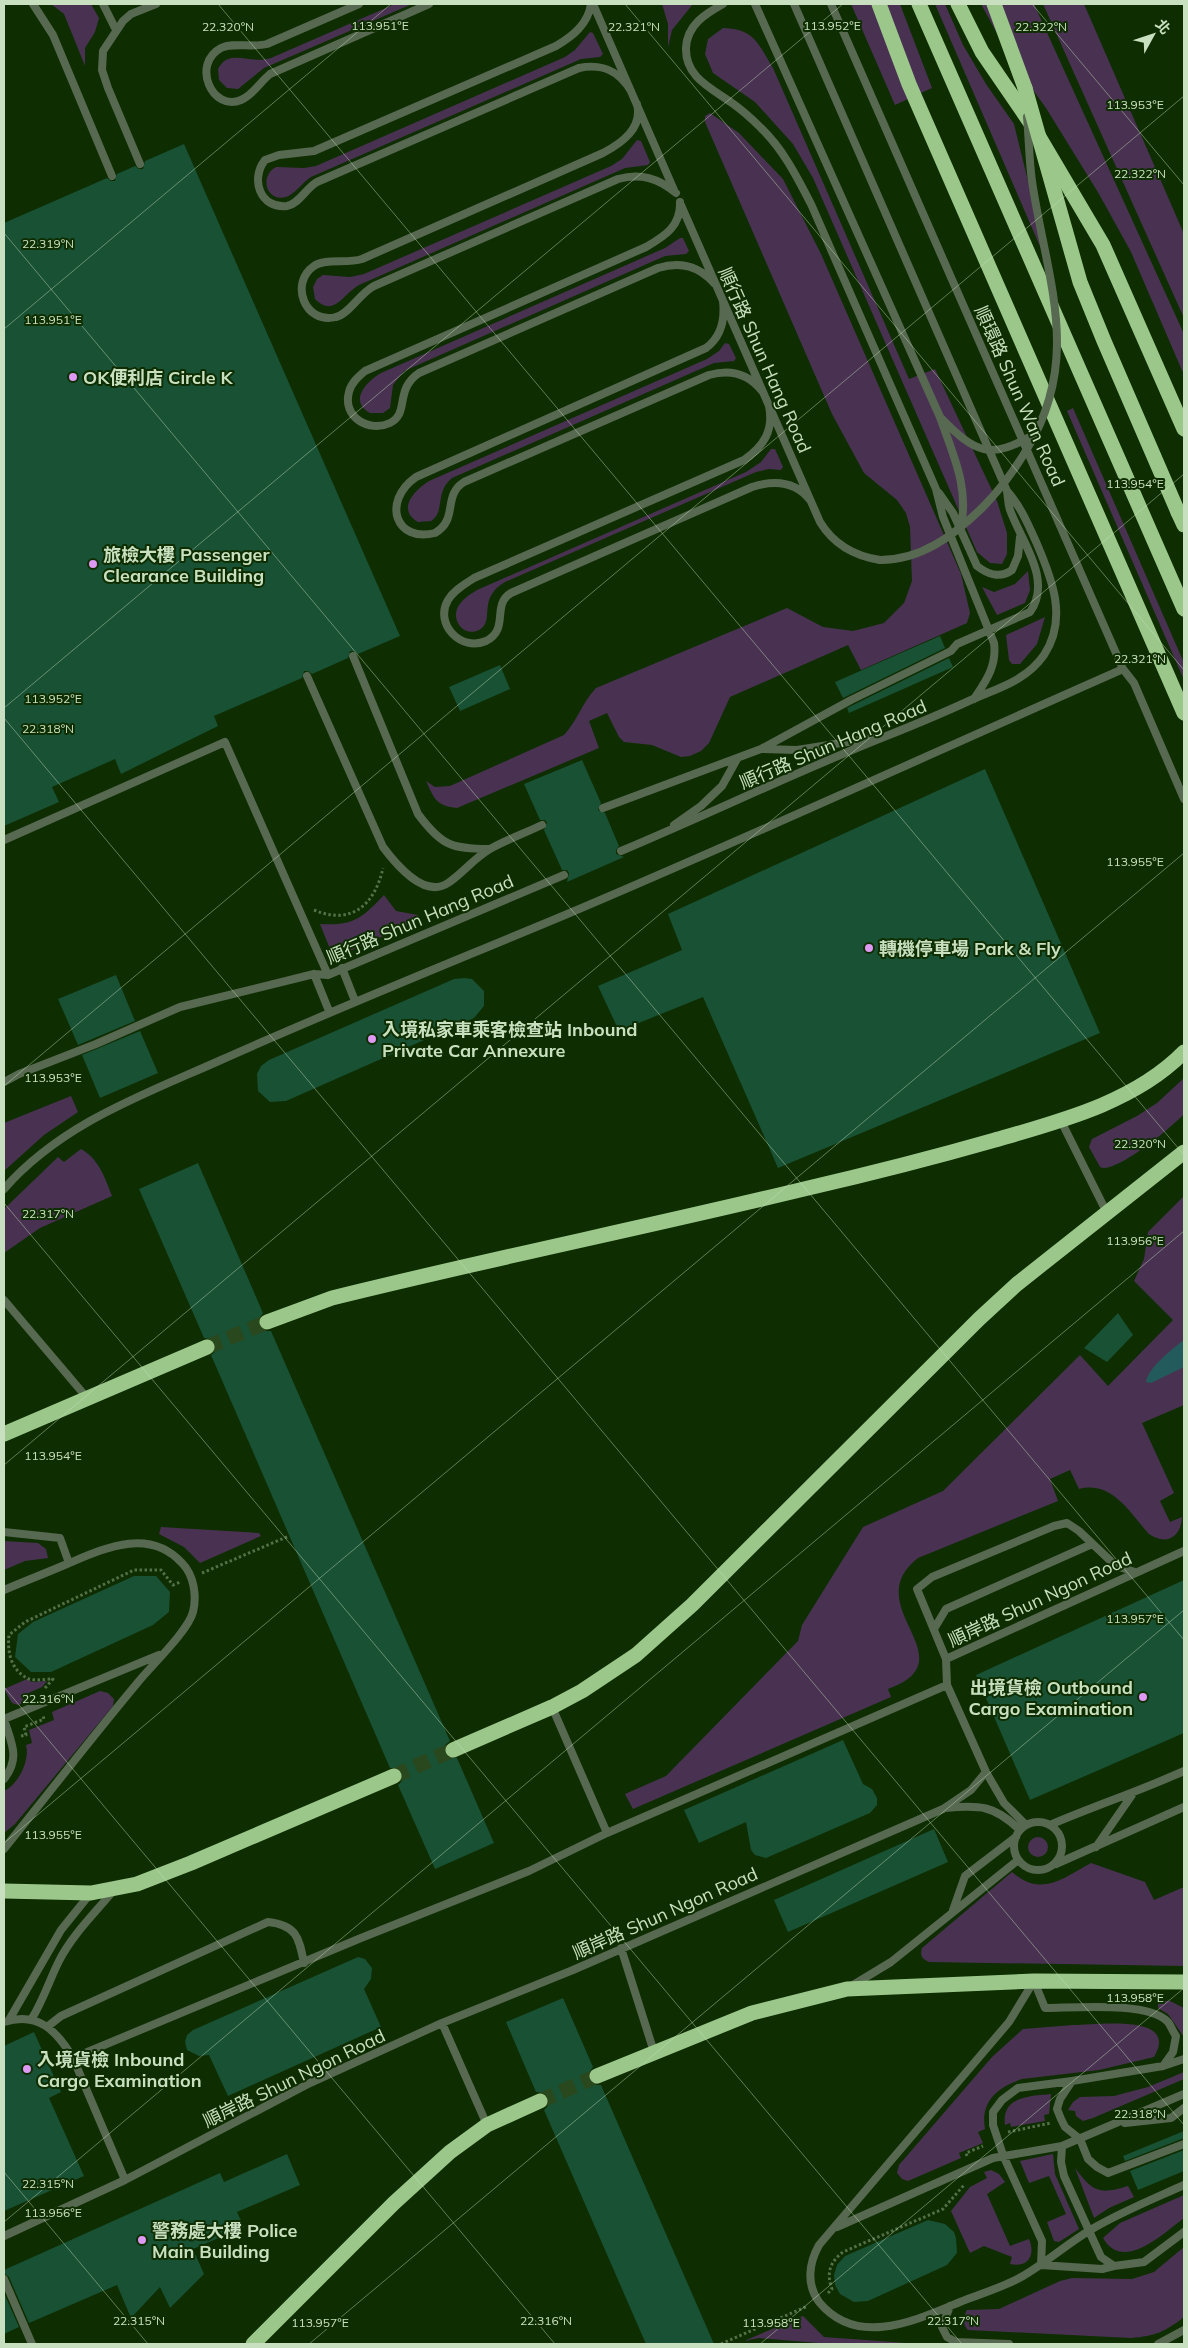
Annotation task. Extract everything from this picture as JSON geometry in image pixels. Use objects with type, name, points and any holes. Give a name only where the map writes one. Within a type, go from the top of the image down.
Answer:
[{"type":"highway","points":[[879,4],[898,58],[1184,712]]},
{"type":"highway","points":[[919,4],[1184,609]]},
{"type":"highway","points":[[958,4],[982,52],[1032,125],[1099,236],[1184,429]]},
{"type":"highway","points":[[994,4],[1025,88],[1080,282],[1181,518]]},
{"type":"highway","points":[[267,1322],[332,1298],[916,1163],[1061,1121],[1138,1087],[1174,1062],[1184,1052]]},
{"type":"highway","points":[[453,1750],[552,1707],[609,1674],[663,1632],[979,1319],[1017,1284],[1184,1152]]},
{"type":"highway","points":[[4,1434],[207,1347]]},
{"type":"highway","points":[[4,1891],[91,1893],[114,1890],[172,1870],[394,1776]]},
{"type":"highway","points":[[597,2076],[752,2013],[847,1989],[1034,1981],[1182,1984]]},
{"type":"highway","points":[[253,2344],[401,2197],[450,2152],[487,2125],[540,2101]]},
{"type":"lane","points":[[33,4],[54,34],[112,176]]},
{"type":"lane","points":[[103,4],[116,30]]},
{"type":"lane","points":[[140,164],[102,70],[103,51],[116,30],[131,14],[156,4]]},
{"type":"lane","points":[[359,4],[267,44],[257,47],[224,47],[216,51],[206,65],[207,81],[210,88],[226,101],[240,101],[251,94],[270,74],[429,4]]},
{"type":"lane","points":[[592,4],[588,17],[578,29],[556,46],[314,151],[279,155],[265,160],[256,177],[259,190],[268,200],[275,204],[288,206],[294,203],[317,182],[580,68],[596,66],[610,69],[622,78],[631,91]]},
{"type":"lane","name":"順行路 Shun Hang Road","points":[[592,4],[820,522],[838,543],[859,556],[880,560],[904,558],[936,545],[961,527],[996,495],[1006,482],[1037,433],[1053,388],[1056,367],[1057,330],[1050,276],[1032,180],[1025,88]]},
{"type":"lane","points":[[723,4],[693,25],[686,44],[688,62],[698,79],[732,103],[762,129],[797,176],[936,489],[943,517],[989,630],[995,653],[993,668],[974,699]]},
{"type":"lane","points":[[755,4],[940,417],[963,488],[965,500],[961,527]]},
{"type":"lane","name":"順行路 Shun Hang Road","points":[[621,851],[885,737],[920,724],[974,699],[1004,688],[1026,674],[1044,654],[1055,627],[1057,613],[1055,592],[1048,569],[1020,507],[1008,491],[794,4]]},
{"type":"lane","name":"順環路 Shun Wan Road","points":[[831,4],[1123,669],[1134,683],[1184,799]]},
{"type":"lane","points":[[637,104],[639,117],[634,128],[622,141],[603,153],[362,259],[354,262],[317,264],[306,272],[303,278],[301,291],[305,305],[314,314],[322,317],[339,316],[349,310],[360,295],[374,286],[618,179],[637,176],[647,177],[665,184],[676,193]]},
{"type":"lane","points":[[680,202],[679,216],[673,228],[646,247],[364,371],[351,386],[348,400],[349,406],[355,417],[365,425],[378,427],[392,422],[400,413],[404,387],[419,373],[658,268],[685,265],[697,269],[715,284]]},
{"type":"lane","points":[[722,301],[723,315],[720,331],[706,348],[416,477],[404,487],[396,499],[398,520],[416,534],[435,533],[449,520],[454,490],[464,482],[709,375],[725,371],[739,374],[752,380],[762,391]]},
{"type":"lane","points":[[768,406],[771,424],[768,433],[759,449],[744,460],[474,578],[461,586],[446,602],[444,609],[446,624],[452,634],[463,641],[474,643],[488,640],[498,630],[503,600],[511,593],[752,488],[772,483],[784,484],[804,492],[810,500]]},
{"type":"lane","points":[[940,417],[965,440],[982,449],[1003,450],[1015,446],[1037,433]]},
{"type":"lane","points":[[936,489],[953,513],[977,566],[984,571],[999,576],[1012,570],[1018,556],[1020,534]]},
{"type":"lane","points":[[603,808],[761,749],[851,700],[951,651],[957,644],[1030,612],[1036,604],[1039,584],[1036,569],[1009,508],[1008,491]]},
{"type":"lane","points":[[353,656],[418,814],[430,830],[442,841],[461,849],[489,849]]},
{"type":"lane","points":[[4,1189],[54,1144],[86,1122],[149,1090],[355,1001],[567,914],[1123,669]]},
{"type":"lane","points":[[307,676],[383,847],[399,868],[416,881],[432,886],[446,885],[489,849],[542,825]]},
{"type":"lane","points":[[761,749],[797,750],[885,737]]},
{"type":"lane","points":[[4,840],[225,742],[328,975]]},
{"type":"lane","points":[[663,834],[702,806],[722,786],[737,759]]},
{"type":"lane","name":"順行路 Shun Hang Road","points":[[4,1082],[180,1007],[314,974],[328,975],[564,875]]},
{"type":"lane","points":[[342,968],[355,1001]]},
{"type":"lane","points":[[314,974],[329,1012]]},
{"type":"lane","points":[[1061,1121],[1107,1212]]},
{"type":"lane","points":[[4,1300],[88,1398]]},
{"type":"lane","points":[[946,1659],[917,1589],[932,1577],[1054,1526],[1067,1523],[1079,1531],[1116,1566],[1135,1572]]},
{"type":"lane","points":[[4,1532],[60,1538],[69,1563]]},
{"type":"lane","points":[[4,1590],[105,1548],[126,1543],[142,1543],[171,1552],[192,1577],[194,1592],[193,1613],[178,1635],[4,1849]]},
{"type":"lane","points":[[934,1630],[946,1609],[1092,1544]]},
{"type":"lane","name":"順岸路 Shun Ngon Road","points":[[4,2236],[125,2180],[310,2083],[442,2023],[621,1948],[943,1808],[971,1790],[986,1772],[947,1685],[946,1659],[1184,1551]]},
{"type":"lane","points":[[4,1779],[11,1770],[15,1755],[4,1719],[161,1655]]},
{"type":"lane","points":[[73,2058],[361,1938],[529,1871],[607,1833],[947,1685]]},
{"type":"lane","points":[[552,1707],[607,1833]]},
{"type":"lane","points":[[986,1772],[1021,1830]]},
{"type":"lane","points":[[1050,1825],[1089,1809],[1132,1795],[1184,1772]]},
{"type":"lane","points":[[1096,1847],[1132,1795]]},
{"type":"lane","points":[[943,1808],[974,1806],[988,1808],[1000,1812],[1021,1830]]},
{"type":"lane","points":[[1021,1830],[1014,1844],[1018,1860],[1030,1869],[1046,1869],[1184,1807]]},
{"type":"lane","points":[[953,1910],[965,1876],[1021,1830],[1042,1822],[1050,1825],[1060,1836],[1062,1844],[1058,1860],[1053,1865]]},
{"type":"lane","points":[[847,1989],[890,1962],[1018,1860]]},
{"type":"lane","points":[[31,2020],[42,2003],[59,1960],[114,1890]]},
{"type":"lane","points":[[6,2021],[61,1930],[91,1893]]},
{"type":"lane","points":[[48,2027],[61,2016],[268,1922],[278,1923],[290,1928],[298,1937],[304,1963]]},
{"type":"lane","points":[[621,1948],[654,2052]]},
{"type":"lane","points":[[1034,1981],[1046,2008],[1141,2010],[1149,2012],[1167,2022],[1176,2036],[1173,2052],[1163,2066]]},
{"type":"lane","points":[[1034,1981],[1009,2022],[819,2245],[812,2257],[810,2280],[819,2302],[830,2315],[843,2323],[876,2331],[903,2326],[1020,2277],[1110,2218],[1184,2184]]},
{"type":"lane","points":[[6,2021],[31,2020],[48,2027],[62,2040],[73,2058],[125,2180]]},
{"type":"lane","points":[[442,2023],[487,2125]]},
{"type":"lane","points":[[1041,2265],[1042,2241],[1003,2155],[993,2125],[993,2112],[1002,2100],[1018,2088],[1163,2066],[1184,2058]]},
{"type":"lane","points":[[1072,2081],[1060,2099],[1058,2109],[1060,2119],[1065,2127],[1080,2140],[1088,2159],[1097,2167],[1108,2173],[1121,2170],[1184,2144]]},
{"type":"lane","points":[[835,2228],[1003,2155],[1062,2146],[1080,2140],[1184,2094]]},
{"type":"lane","points":[[1118,2123],[1172,2118],[1184,2108]]},
{"type":"lane","points":[[1062,2146],[1061,2162],[1064,2176],[1101,2257],[1114,2266]]},
{"type":"lane","points":[[1041,2265],[1102,2270],[1114,2266],[1144,2262],[1184,2232]]},
{"type":"lane","points":[[4,2279],[32,2344]]},
{"type":"lane","points":[[950,2306],[942,2327],[947,2337],[956,2342],[1009,2344]]},
{"type":"lane","points":[[1158,2344],[1184,2330]]},
{"type":"path","points":[[296,899],[316,911],[330,915],[350,914],[357,911],[373,896],[380,882],[383,847]]},
{"type":"path","points":[[10,1739],[26,1735],[24,1727],[44,1719],[34,1693],[44,1689],[53,1679],[30,1679],[15,1669],[7,1649],[9,1635],[24,1622],[134,1570],[161,1570],[173,1585],[289,1536]]},
{"type":"path","points":[[721,2344],[819,2302],[832,2289],[828,2274],[835,2258],[843,2252],[943,2209],[969,2180],[976,2177],[966,2153],[987,2144],[984,2138],[1060,2119]]},
{"type":"shaded area","points":[[51,4],[91,4],[99,18],[95,32],[85,48],[85,66],[64,14]]},
{"type":"shaded area","points":[[395,4],[412,4],[264,68],[238,89],[227,88],[219,80],[218,69],[228,59],[263,60],[271,58]]},
{"type":"shaded area","points":[[662,4],[693,4],[672,30],[668,47],[668,24]]},
{"type":"shaded area","points":[[851,4],[900,4],[932,88],[895,105]]},
{"type":"shaded area","points":[[935,4],[945,4],[963,45],[986,84],[1014,124],[1029,185],[1042,251]]},
{"type":"shaded area","points":[[981,4],[1034,4],[1184,334],[1184,375],[1131,252],[1099,194],[1046,108],[1012,61]]},
{"type":"shaded area","points":[[1043,4],[1084,4],[1184,234],[1184,318]]},
{"type":"shaded area","points":[[723,28],[742,31],[754,39],[773,68],[909,379],[935,369],[997,501],[1007,533],[1007,554],[1002,564],[990,563],[977,552],[813,178],[793,144],[755,102],[713,73],[705,54],[708,39]]},
{"type":"shaded area","points":[[590,32],[593,33],[603,54],[600,57],[581,59],[311,177],[286,197],[279,198],[274,196],[267,187],[268,176],[276,167],[304,168],[316,166],[565,57],[575,50]]},
{"type":"shaded area","points":[[710,113],[739,133],[783,179],[821,254],[961,574],[970,613],[967,623],[861,670],[848,645],[730,697],[709,743],[701,751],[690,756],[681,757],[652,745],[624,742],[619,737],[607,713],[589,721],[599,748],[457,808],[444,805],[434,796],[426,781],[435,787],[450,786],[564,735],[596,688],[787,608],[823,627],[853,631],[884,623],[904,603],[912,581],[910,527],[906,513],[897,500],[864,473],[832,414],[705,122],[705,116]]},
{"type":"shaded area","points":[[637,140],[641,141],[650,162],[648,165],[625,168],[359,285],[333,305],[322,304],[315,299],[313,287],[317,279],[323,275],[350,277],[364,274],[611,166],[622,159]]},
{"type":"shaded area","points":[[683,238],[689,251],[686,254],[665,256],[404,371],[393,385],[390,408],[383,413],[370,413],[360,403],[360,397],[366,386],[381,373],[665,248]]},
{"type":"shaded area","points":[[725,343],[729,344],[736,358],[734,361],[714,363],[452,478],[443,490],[438,512],[431,521],[418,522],[408,511],[410,500],[414,494],[429,481],[707,359],[719,351]]},
{"type":"shaded area","points":[[1073,408],[1184,663],[1184,680],[1067,411]]},
{"type":"shaded area","points":[[771,449],[775,449],[783,467],[781,470],[769,469],[756,472],[505,582],[491,595],[484,626],[474,632],[469,632],[458,623],[456,619],[457,609],[466,598],[477,590],[746,472],[761,462]]},
{"type":"shaded area","points":[[1028,571],[1030,590],[1025,603],[997,615],[982,587],[994,592],[1015,584]]},
{"type":"shaded area","points":[[1045,617],[1037,644],[1020,664],[1012,664],[1009,660],[1006,635]]},
{"type":"shaded area","points":[[384,895],[396,911],[418,915],[421,919],[343,954],[335,955],[330,949],[320,924],[341,924],[356,919],[370,910]]},
{"type":"shaded area","points":[[1184,1078],[1184,1114],[1157,1138],[1130,1157],[1107,1168],[1100,1167],[1089,1147],[1092,1139],[1137,1116],[1157,1103]]},
{"type":"shaded area","points":[[71,1096],[78,1112],[44,1135],[4,1171],[4,1123]]},
{"type":"shaded area","points":[[81,1149],[97,1164],[112,1196],[40,1228],[4,1253],[4,1209],[58,1157],[64,1162]]},
{"type":"shaded area","points":[[1184,1196],[1184,1405],[1142,1423],[1174,1493],[1160,1501],[1170,1522],[1182,1517],[1176,1534],[1172,1538],[1162,1539],[1149,1534],[1127,1508],[1111,1494],[1091,1487],[1079,1489],[1070,1470],[1050,1479],[1058,1501],[918,1558],[903,1574],[899,1591],[901,1607],[919,1652],[918,1666],[909,1678],[888,1689],[891,1697],[633,1809],[625,1794],[666,1776],[798,1641],[802,1625],[863,1527],[943,1491],[1080,1355],[1108,1386],[1173,1320],[1134,1281],[1144,1259],[1148,1232]]},
{"type":"shaded area","points":[[161,1527],[259,1533],[261,1536],[200,1563],[184,1547],[159,1534]]},
{"type":"shaded area","points":[[4,1541],[38,1543],[46,1549],[48,1558],[25,1561],[4,1570]]},
{"type":"shaded area","points":[[27,1679],[32,1682],[47,1681],[42,1687],[24,1695],[27,1702],[18,1705],[12,1703],[4,1689]]},
{"type":"shaded area","points":[[100,1691],[108,1693],[114,1699],[113,1706],[15,1824],[4,1833],[4,1791],[19,1777],[25,1764],[26,1745],[32,1743],[29,1730],[54,1720],[52,1712]]},
{"type":"shaded area","points":[[1034,1837],[1042,1837],[1048,1843],[1048,1851],[1042,1857],[1034,1857],[1028,1851],[1028,1843]]},
{"type":"shaded area","points":[[1091,1863],[1145,1882],[1154,1900],[1184,1887],[1184,1966],[929,1962],[922,1956],[922,1948],[1012,1872],[1023,1880],[1043,1885],[1062,1879]]},
{"type":"shaded area","points":[[1158,2001],[1170,2001],[1184,2008],[1184,2037],[1168,2014],[1158,2008]]},
{"type":"shaded area","points":[[1073,2025],[1132,2025],[1146,2028],[1156,2033],[1159,2043],[1154,2057],[1099,2070],[1022,2079],[1005,2086],[993,2096],[985,2110],[985,2129],[978,2132],[983,2143],[959,2153],[961,2158],[908,2181],[902,2179],[897,2173],[899,2165],[992,2057],[1023,2029]]},
{"type":"shaded area","points":[[1184,2072],[1184,2079],[1093,2118],[1083,2121],[1076,2116],[1075,2111],[1068,2110],[1073,2102],[1080,2097],[1114,2096],[1148,2087]]},
{"type":"shaded area","points":[[1051,2094],[1049,2114],[1044,2115],[1045,2121],[1011,2127],[1010,2123],[1005,2125],[1005,2115],[1013,2103],[1027,2097]]},
{"type":"shaded area","points":[[1053,2154],[1055,2174],[1079,2229],[1059,2242],[1054,2241],[1047,2222],[1066,2214],[1049,2176],[1029,2183],[1020,2161]]},
{"type":"shaded area","points":[[1075,2168],[1092,2187],[1103,2191],[1128,2186],[1134,2197],[1109,2208],[1094,2218]]},
{"type":"shaded area","points":[[991,2170],[999,2174],[1005,2182],[987,2194],[1010,2246],[1029,2239],[1031,2245],[1031,2255],[1022,2264],[1010,2264],[1012,2257],[984,2246],[970,2253],[951,2211],[970,2187],[987,2178],[984,2172]]},
{"type":"shaded area","points":[[1184,2195],[1184,2218],[1144,2247],[1121,2252],[1111,2248],[1103,2238],[1120,2223]]},
{"type":"shaded area","points":[[1184,2247],[1184,2317],[1159,2332],[1131,2338],[968,2330],[964,2323],[967,2310],[999,2309],[1060,2281],[1072,2278],[1132,2279],[1154,2272]]},
{"type":"shaded area","points":[[803,2316],[824,2337],[920,2344],[830,2344],[759,2338],[744,2341]]},
{"type":"water","points":[[1184,1340],[1184,1367],[1151,1383],[1146,1382],[1147,1377],[1156,1365],[1167,1353]]},
{"type":"building","points":[[184,144],[400,636],[358,654],[350,651],[348,658],[312,674],[304,671],[302,678],[214,716],[218,726],[121,774],[115,759],[52,787],[59,802],[4,826],[4,223],[107,178],[115,181],[117,174],[135,166],[143,169],[145,161]]},
{"type":"building","points":[[940,636],[945,648],[843,698],[835,682]]},
{"type":"building","points":[[949,658],[953,667],[849,713],[847,708]]},
{"type":"building","points":[[500,665],[510,689],[460,711],[449,687]]},
{"type":"building","points":[[582,760],[601,803],[598,810],[605,813],[619,846],[616,854],[624,857],[567,882],[569,873],[567,870],[562,870],[544,830],[547,823],[545,820],[540,820],[524,784]]},
{"type":"building","points":[[985,769],[1100,1033],[778,1168],[703,997],[619,1031],[598,986],[682,950],[668,914]]},
{"type":"building","points":[[116,975],[135,1021],[78,1045],[58,999]]},
{"type":"building","name":"入境私家車乘客檢查站 Inbound Private Car Annexure","points":[[454,979],[472,979],[484,991],[484,1006],[474,1018],[286,1101],[270,1102],[258,1091],[257,1074],[261,1066],[269,1060]]},
{"type":"building","points":[[140,1031],[158,1073],[100,1098],[82,1055]]},
{"type":"building","points":[[198,1163],[263,1313],[258,1320],[258,1326],[265,1331],[271,1331],[450,1741],[445,1745],[444,1753],[448,1758],[457,1758],[494,1843],[435,1869],[398,1785],[402,1781],[403,1773],[399,1768],[390,1768],[211,1355],[215,1352],[216,1344],[212,1339],[204,1338],[139,1189]]},
{"type":"building","points":[[1118,1313],[1133,1335],[1107,1362],[1084,1348]]},
{"type":"building","points":[[134,1576],[156,1576],[170,1592],[169,1612],[153,1625],[51,1672],[31,1672],[15,1657],[18,1634],[33,1622]]},
{"type":"building","points":[[1184,1580],[1184,1733],[1030,1800],[976,1675]]},
{"type":"building","points":[[843,1740],[863,1784],[872,1789],[877,1798],[877,1805],[870,1813],[766,1858],[755,1855],[751,1850],[746,1822],[699,1843],[684,1810]]},
{"type":"building","points":[[934,1829],[948,1862],[788,1932],[774,1900]]},
{"type":"building","points":[[358,1957],[365,1959],[372,1968],[371,1979],[364,1989],[381,2027],[228,2096],[209,2055],[199,2056],[187,2050],[185,2042],[187,2035],[193,2030]]},
{"type":"building","points":[[563,1998],[593,2067],[588,2074],[589,2080],[595,2085],[601,2085],[714,2344],[646,2344],[544,2110],[548,2106],[549,2098],[545,2093],[536,2092],[506,2022]]},
{"type":"building","points":[[34,2032],[61,2092],[49,2098],[84,2176],[4,2211],[4,2046]]},
{"type":"building","points":[[1184,2131],[1184,2138],[1125,2161],[1123,2156]]},
{"type":"building","points":[[1184,2150],[1184,2171],[1138,2190],[1130,2171]]},
{"type":"building","name":"警務處大樓 Police Main Building","points":[[287,2154],[300,2185],[237,2212],[244,2227],[193,2249],[204,2274],[170,2308],[160,2287],[131,2318],[117,2285],[29,2323],[9,2277],[4,2273],[4,2270],[220,2173],[224,2182]]},
{"type":"building","points":[[928,2220],[945,2224],[954,2232],[957,2253],[947,2265],[868,2301],[854,2302],[840,2294],[835,2285],[834,2275],[837,2265],[845,2256]]},
{"type":"building","points":[[4,2293],[19,2327],[4,2334]]},
{"type":"tunnel","points":[[207,1347],[267,1322]]},
{"type":"tunnel","points":[[394,1776],[453,1750]]},
{"type":"tunnel","points":[[540,2101],[597,2076]]},
{"type":"place","name":"OK便利店 Circle K","points":[[73,377]]},
{"type":"place","name":"旅檢大樓 Passenger Clearance Building","points":[[93,564]]},
{"type":"place","name":"轉機停車場 Park & Fly","points":[[869,948]]},
{"type":"place","name":"入境私家車乘客檢查站 Inbound Private Car Annexure","points":[[372,1039]]},
{"type":"place","name":"出境貨檢 Outbound Cargo Examination","points":[[1143,1697]]},
{"type":"place","name":"入境貨檢 Inbound Cargo Examination","points":[[27,2069]]},
{"type":"place","name":"警務處大樓 Police Main Building","points":[[142,2240]]}]
